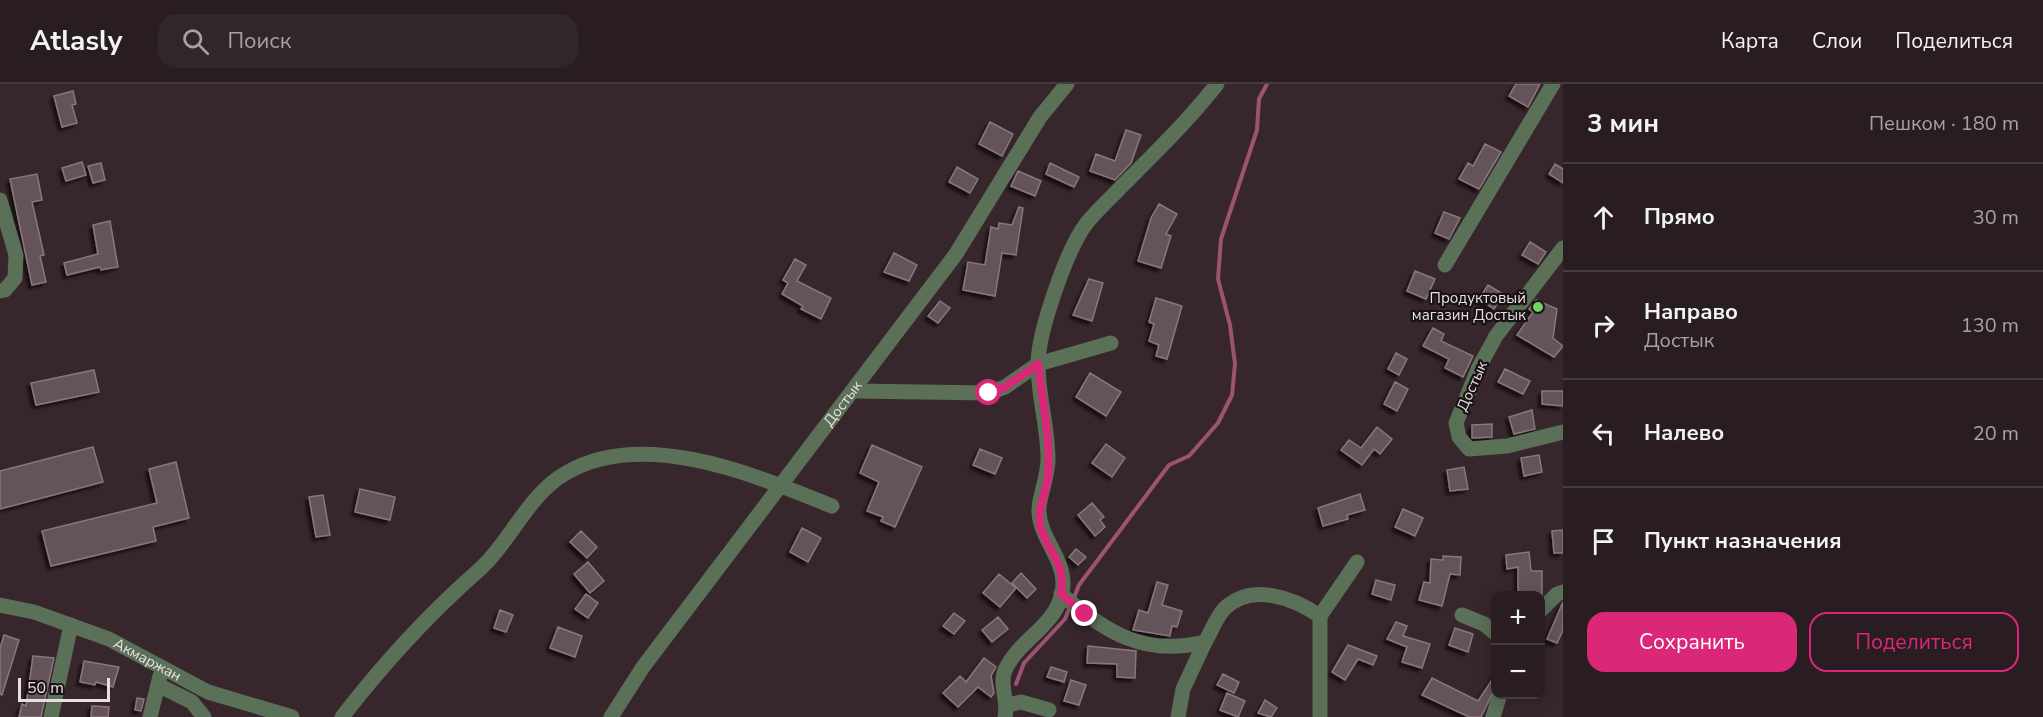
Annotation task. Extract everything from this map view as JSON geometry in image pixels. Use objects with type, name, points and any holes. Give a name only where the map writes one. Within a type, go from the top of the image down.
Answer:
[{"type":"street","name":"Достык","points":[[611,717],[644,667],[855,391],[956,254],[1035,126],[1067,84]]},
{"type":"street","points":[[1048,710],[1021,702],[1006,711],[1004,690],[1005,670],[1023,643],[1047,623],[1059,606],[1063,583],[1058,558],[1041,528],[1039,510],[1048,476],[1048,449],[1038,364],[1043,331],[1072,246],[1087,223],[1199,107],[1217,84]]},
{"type":"street","points":[[1445,266],[1553,84]]},
{"type":"street","points":[[0,200],[16,255],[15,278],[5,290],[0,291]]},
{"type":"street","name":"Достык","points":[[1563,248],[1496,336],[1479,367],[1456,423],[1459,437],[1469,449],[1507,446],[1563,432]]},
{"type":"street","points":[[855,391],[989,393],[1005,387],[1038,364],[1111,343]]},
{"type":"street","points":[[342,717],[384,666],[457,589],[488,561],[544,491],[565,473],[589,462],[611,457],[655,455],[703,459],[832,506]]},
{"type":"street","points":[[1320,717],[1320,616],[1357,562]]},
{"type":"street","points":[[1545,606],[1557,594],[1563,592]]},
{"type":"street","points":[[1061,594],[1117,636],[1153,646],[1188,646],[1204,642]]},
{"type":"street","points":[[1178,717],[1183,689],[1204,642],[1224,610],[1243,596],[1273,595],[1300,602],[1320,616]]},
{"type":"street","points":[[0,621],[3,605]]},
{"type":"street","name":"Акмаржан","points":[[3,605],[109,639],[208,692],[292,717]]},
{"type":"street","points":[[1462,615],[1484,624],[1491,630]]},
{"type":"street","points":[[51,717],[71,625]]},
{"type":"street","points":[[150,717],[161,668]]},
{"type":"street","points":[[158,685],[192,702],[204,717]]},
{"type":"street","points":[[1493,717],[1498,699]]},
{"type":"building","points":[[1516,84],[1540,84],[1528,107],[1509,96]]},
{"type":"building","points":[[73,91],[76,104],[72,105],[77,123],[62,127],[54,96]]},
{"type":"building","points":[[990,122],[1013,134],[1002,156],[979,144]]},
{"type":"building","points":[[1126,130],[1141,135],[1131,163],[1115,180],[1090,171],[1096,154],[1115,161]]},
{"type":"building","points":[[1485,144],[1501,152],[1479,189],[1459,179],[1468,163],[1473,166]]},
{"type":"building","points":[[82,162],[86,175],[66,181],[62,168]]},
{"type":"building","points":[[101,163],[105,180],[93,183],[88,166]]},
{"type":"building","points":[[1050,163],[1079,177],[1074,187],[1046,174]]},
{"type":"building","points":[[1555,164],[1563,169],[1563,183],[1549,174]]},
{"type":"building","points":[[957,167],[978,179],[970,193],[949,182]]},
{"type":"building","points":[[1018,171],[1041,181],[1035,196],[1011,186]]},
{"type":"building","points":[[37,174],[42,200],[32,202],[44,255],[40,256],[46,282],[32,285],[10,179]]},
{"type":"building","points":[[1159,204],[1177,214],[1166,234],[1171,236],[1161,268],[1138,261],[1151,218]]},
{"type":"building","points":[[1019,207],[1023,208],[1016,255],[1002,253],[995,296],[963,290],[968,262],[985,265],[991,227],[998,229],[999,223],[1012,225]]},
{"type":"building","points":[[1444,212],[1460,218],[1449,239],[1435,233]]},
{"type":"building","points":[[110,221],[118,267],[101,270],[100,267],[67,275],[64,263],[98,254],[93,225]]},
{"type":"building","points":[[1530,242],[1546,252],[1538,264],[1522,255]]},
{"type":"building","points":[[894,253],[917,265],[909,281],[884,272]]},
{"type":"building","points":[[795,259],[806,265],[797,281],[831,298],[821,319],[801,309],[803,306],[782,294],[788,283],[783,280]]},
{"type":"building","points":[[1415,271],[1435,279],[1426,299],[1407,291]]},
{"type":"building","points":[[1089,279],[1103,283],[1092,321],[1073,315]]},
{"type":"building","points":[[1488,285],[1503,294],[1494,309],[1479,299]]},
{"type":"building","points":[[1156,298],[1182,306],[1167,359],[1156,356],[1159,345],[1149,341],[1154,324],[1149,322]]},
{"type":"building","points":[[1536,300],[1557,309],[1553,338],[1563,346],[1554,357],[1517,335],[1533,312],[1529,309]]},
{"type":"building","points":[[940,301],[950,308],[938,323],[928,316]]},
{"type":"building","points":[[1433,328],[1444,334],[1441,341],[1473,356],[1463,377],[1445,368],[1449,359],[1423,346]]},
{"type":"building","points":[[1396,353],[1407,359],[1399,375],[1388,369]]},
{"type":"building","points":[[1505,369],[1530,381],[1523,394],[1498,382]]},
{"type":"building","points":[[94,370],[99,392],[36,405],[31,383]]},
{"type":"building","points":[[1090,373],[1121,392],[1106,416],[1076,397]]},
{"type":"building","points":[[1395,382],[1408,389],[1397,411],[1384,404]]},
{"type":"building","points":[[1542,391],[1563,391],[1563,406],[1542,404]]},
{"type":"building","points":[[1532,410],[1535,429],[1514,434],[1509,417]]},
{"type":"building","points":[[1492,424],[1492,437],[1472,438],[1472,425]]},
{"type":"building","points":[[1377,427],[1392,439],[1380,454],[1374,449],[1362,465],[1341,450],[1349,440],[1361,448]]},
{"type":"building","points":[[1106,444],[1125,458],[1112,477],[1092,463]]},
{"type":"building","points":[[872,445],[922,467],[895,527],[881,521],[883,517],[867,511],[879,482],[860,473]]},
{"type":"building","points":[[93,447],[103,482],[0,509],[0,471]]},
{"type":"building","points":[[980,449],[1002,458],[995,474],[973,465]]},
{"type":"building","points":[[1539,455],[1542,472],[1524,476],[1521,458]]},
{"type":"building","points":[[176,462],[189,518],[153,527],[156,541],[51,566],[42,531],[157,503],[149,469]]},
{"type":"building","points":[[1464,467],[1468,489],[1450,491],[1447,470]]},
{"type":"building","points":[[360,489],[395,497],[390,520],[355,512]]},
{"type":"building","points":[[1360,494],[1365,510],[1347,515],[1348,519],[1323,526],[1318,508]]},
{"type":"building","points":[[323,495],[330,535],[316,537],[309,497]]},
{"type":"building","points":[[1092,503],[1104,517],[1100,520],[1105,527],[1095,536],[1078,515]]},
{"type":"building","points":[[1403,509],[1423,518],[1415,536],[1395,527]]},
{"type":"building","points":[[802,528],[821,538],[808,562],[790,552]]},
{"type":"building","points":[[1563,530],[1563,553],[1554,553],[1552,531]]},
{"type":"building","points":[[581,531],[597,547],[587,558],[570,542]]},
{"type":"building","points":[[1076,549],[1086,557],[1078,565],[1069,557]]},
{"type":"building","points":[[1529,552],[1531,571],[1542,571],[1542,591],[1518,591],[1518,567],[1507,569],[1506,555]]},
{"type":"building","points":[[1443,556],[1461,557],[1460,575],[1450,574],[1442,606],[1419,600],[1424,582],[1430,583],[1431,559],[1443,560]]},
{"type":"building","points":[[588,562],[604,581],[590,593],[574,574]]},
{"type":"building","points":[[1021,573],[1036,589],[1027,598],[1012,583]]},
{"type":"building","points":[[999,574],[1016,588],[1000,607],[983,593]]},
{"type":"building","points":[[1376,580],[1395,585],[1391,600],[1372,594]]},
{"type":"building","points":[[1157,582],[1168,585],[1162,605],[1182,611],[1177,627],[1172,626],[1170,636],[1133,630],[1139,610],[1148,613]]},
{"type":"building","points":[[586,594],[598,603],[588,618],[575,609]]},
{"type":"building","points":[[1563,602],[1563,630],[1557,643],[1547,639]]},
{"type":"building","points":[[500,610],[513,615],[506,632],[494,628]]},
{"type":"building","points":[[954,613],[965,621],[954,634],[943,626]]},
{"type":"building","points":[[998,617],[1008,629],[992,642],[982,630]]},
{"type":"building","points":[[1396,622],[1407,626],[1403,636],[1430,644],[1422,668],[1402,662],[1407,647],[1387,639]]},
{"type":"building","points":[[558,627],[582,636],[575,657],[550,648]]},
{"type":"building","points":[[1455,628],[1473,634],[1468,652],[1449,645]]},
{"type":"building","points":[[4,635],[19,640],[2,695],[0,694],[0,648]]},
{"type":"building","points":[[1348,645],[1377,656],[1373,665],[1358,659],[1345,680],[1332,672]]},
{"type":"building","points":[[1088,646],[1136,651],[1135,678],[1117,677],[1117,664],[1087,663]]},
{"type":"building","points":[[33,656],[54,658],[41,717],[19,717],[22,704],[26,706]]},
{"type":"building","points":[[984,658],[996,667],[991,676],[994,693],[991,697],[978,687],[958,707],[943,693],[960,676],[966,682]]},
{"type":"building","points":[[84,661],[119,667],[113,687],[96,682],[95,685],[80,682]]},
{"type":"building","points":[[1051,667],[1067,672],[1064,682],[1047,677]]},
{"type":"building","points":[[1223,674],[1239,682],[1234,693],[1217,685]]},
{"type":"building","points":[[1432,678],[1478,701],[1491,682],[1491,696],[1481,717],[1469,717],[1422,695]]},
{"type":"building","points":[[1071,680],[1086,685],[1079,705],[1064,701]]},
{"type":"building","points":[[1227,693],[1245,701],[1238,717],[1220,710]]},
{"type":"building","points":[[137,698],[144,699],[141,711],[135,710]]},
{"type":"building","points":[[1265,700],[1277,708],[1271,717],[1258,713]]},
{"type":"building","points":[[92,706],[109,707],[108,717],[91,717]]},
{"type":"waterway","points":[[1073,600],[1079,585],[1169,465],[1189,456],[1218,423],[1232,395],[1235,364],[1230,325],[1218,279],[1221,239],[1257,130],[1259,99],[1267,84]]},
{"type":"waterway","points":[[1016,684],[1024,663],[1065,619],[1070,607]]},
{"type":"place","name":"Продуктовый магазин Достык","points":[[1538,307]]},
{"type":"route","points":[[989,393],[1005,387],[1038,364],[1048,449],[1048,476],[1039,510],[1041,528],[1058,558],[1063,583],[1061,594],[1085,614]]}]
